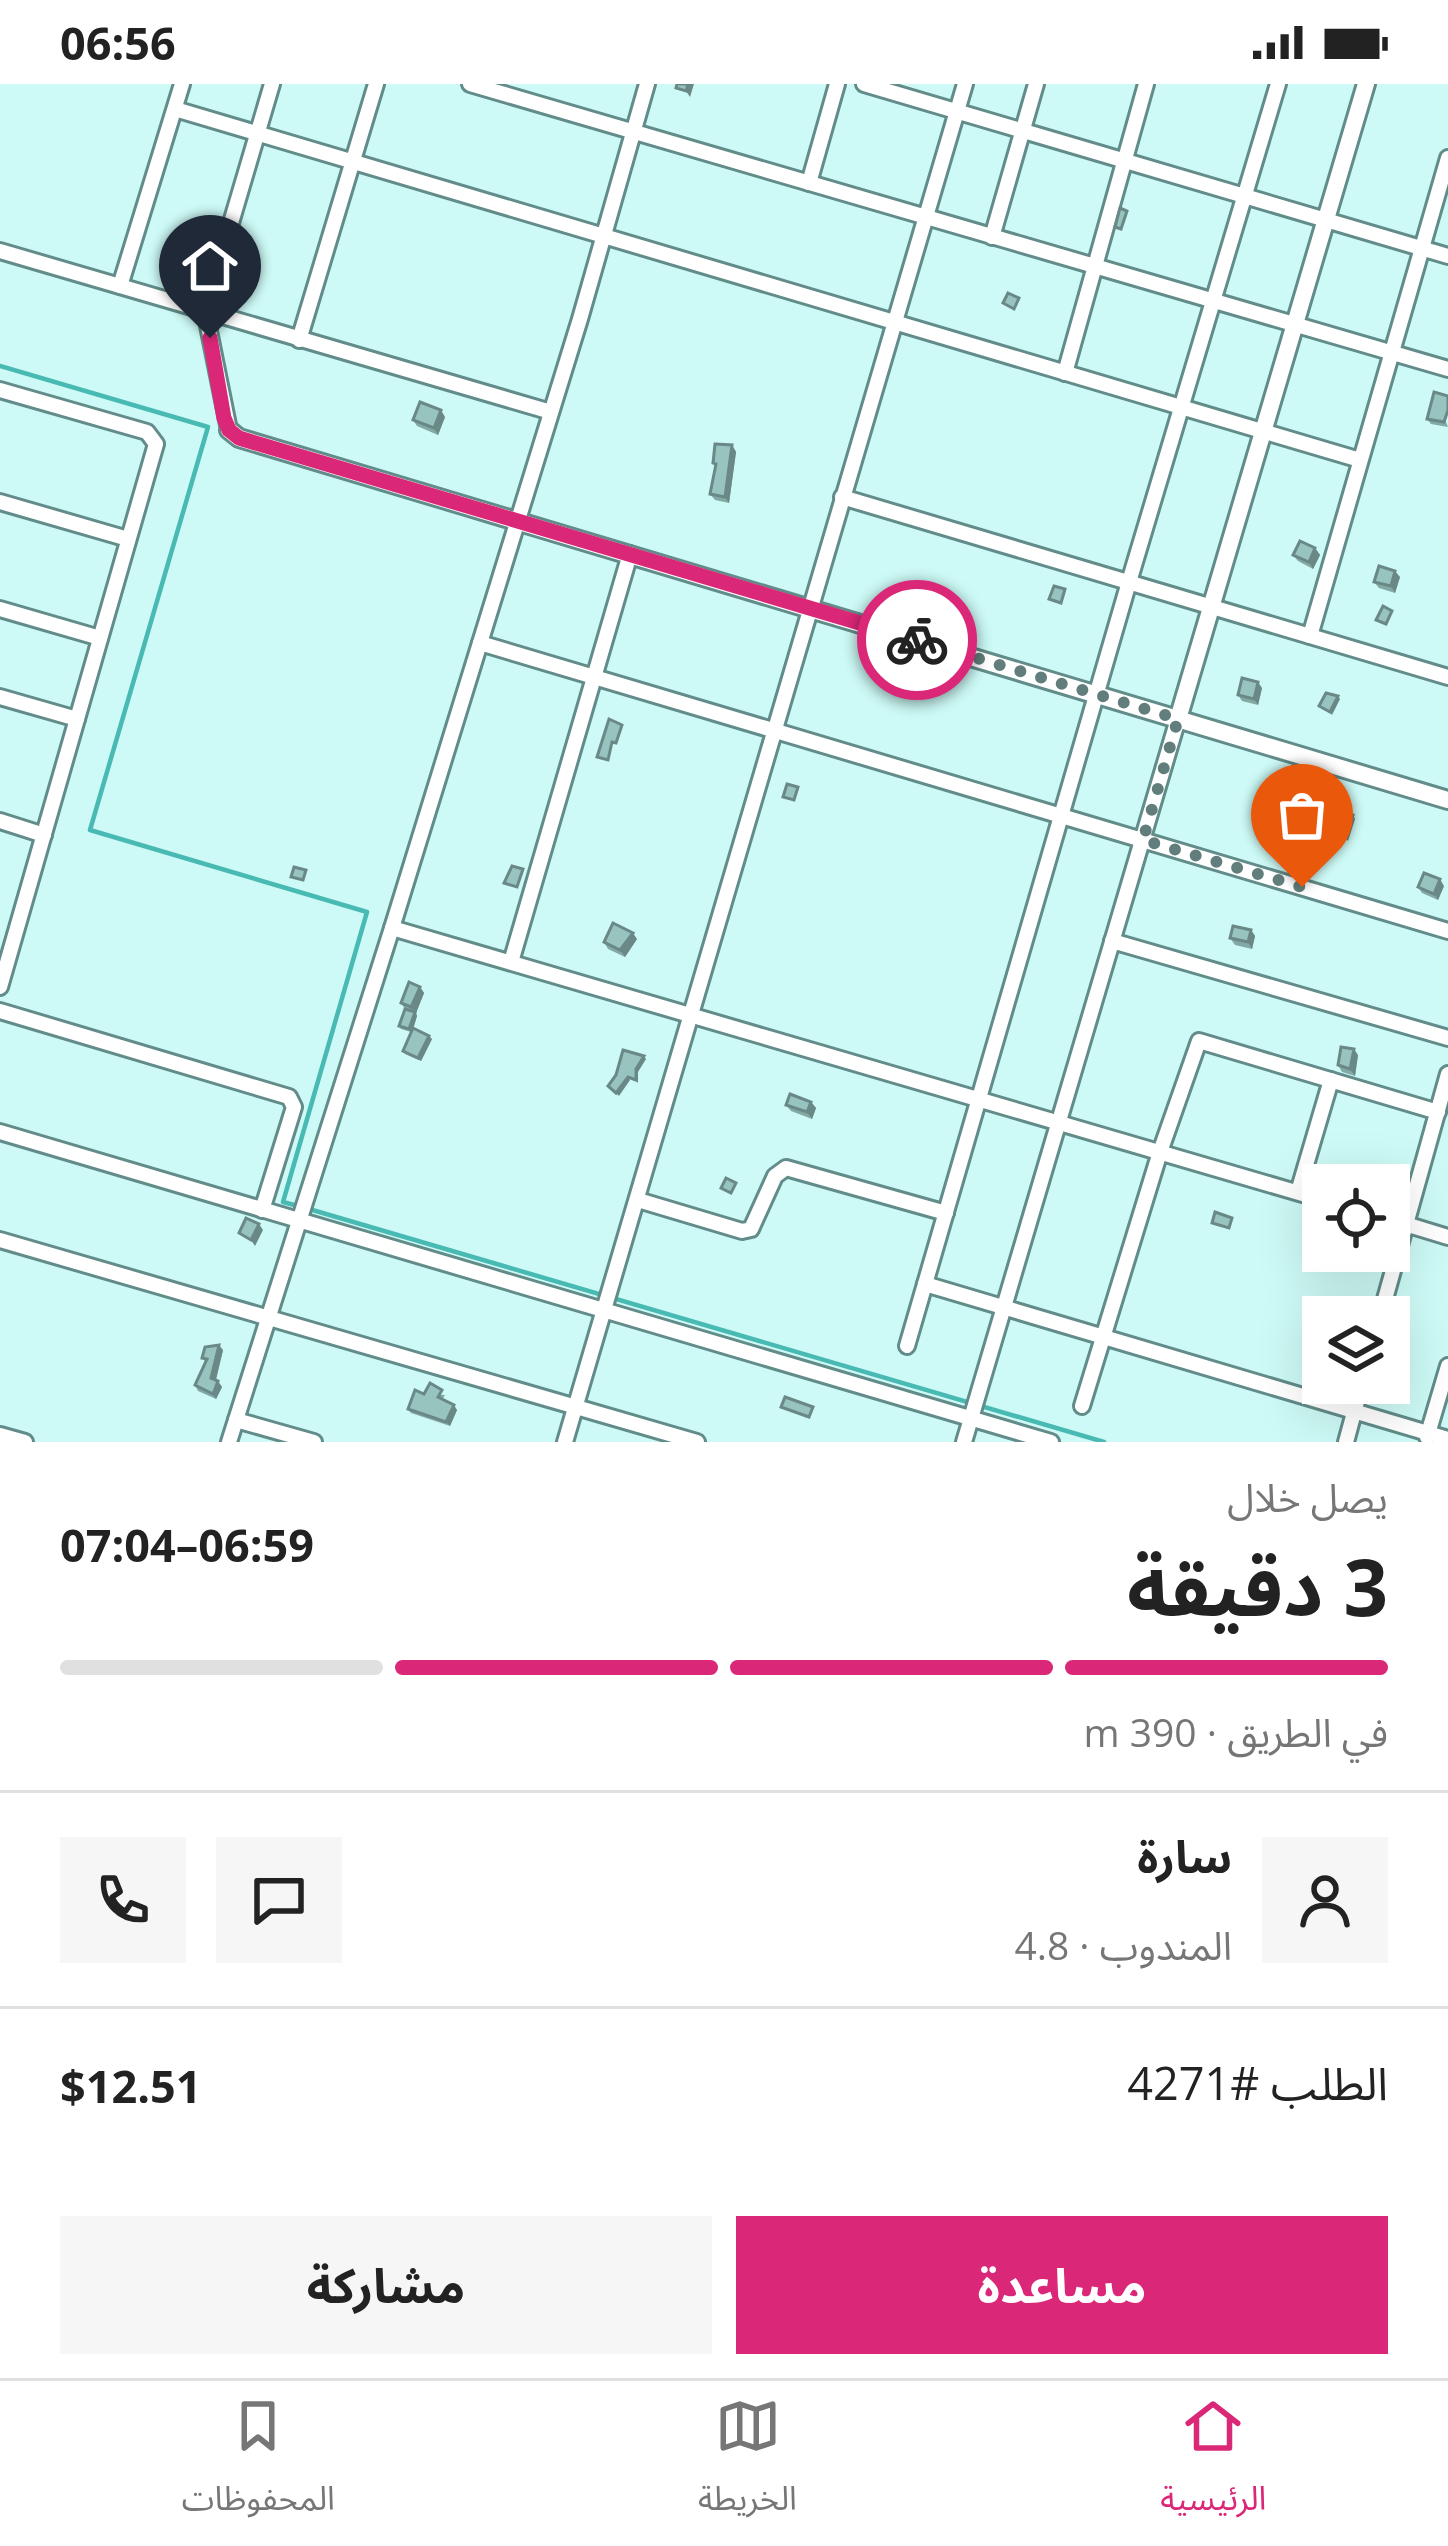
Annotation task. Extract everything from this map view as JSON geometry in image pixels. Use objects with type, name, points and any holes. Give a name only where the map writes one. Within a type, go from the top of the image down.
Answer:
[{"type":"street","points":[[120,286],[182,84]]},
{"type":"street","points":[[272,84],[205,311],[229,430],[239,438],[1448,800]]},
{"type":"street","points":[[299,340],[376,84]]},
{"type":"street","points":[[470,84],[1448,370]]},
{"type":"street","points":[[229,1442],[518,520],[647,84]]},
{"type":"street","points":[[808,183],[837,84]]},
{"type":"street","points":[[864,84],[1448,256]]},
{"type":"street","points":[[565,1442],[965,84]]},
{"type":"street","points":[[992,237],[1036,84]]},
{"type":"street","points":[[1065,373],[1146,84]]},
{"type":"street","points":[[908,1346],[1278,84]]},
{"type":"street","points":[[964,1442],[1366,84]]},
{"type":"street","points":[[175,109],[1360,460]]},
{"type":"street","points":[[1310,636],[1448,158]]},
{"type":"street","points":[[0,251],[551,412]]},
{"type":"street","points":[[0,390],[154,438],[156,444],[0,987]]},
{"type":"street","points":[[842,497],[1448,677]]},
{"type":"street","points":[[0,502],[128,539]]},
{"type":"street","points":[[511,962],[630,554]]},
{"type":"street","points":[[0,609],[100,638]]},
{"type":"street","points":[[480,643],[1448,931]]},
{"type":"street","points":[[0,697],[77,719]]},
{"type":"street","points":[[0,821],[44,835]]},
{"type":"street","points":[[392,928],[1302,1193]]},
{"type":"street","points":[[1112,941],[1448,1038]]},
{"type":"street","points":[[0,1011],[289,1097],[293,1107],[262,1210]]},
{"type":"street","points":[[1082,1406],[1160,1151],[1199,1042],[1438,1112]]},
{"type":"street","points":[[1410,1210],[1448,1074]]},
{"type":"street","points":[[1298,1192],[1331,1080]]},
{"type":"street","points":[[0,1132],[1052,1442]]},
{"type":"street","points":[[638,1200],[742,1231],[752,1229],[775,1176],[787,1168],[946,1213]]},
{"type":"street","points":[[1410,1225],[1448,1237]]},
{"type":"street","points":[[0,1240],[697,1442]]},
{"type":"street","points":[[925,1284],[1427,1438],[1448,1439]]},
{"type":"street","points":[[1427,1438],[1448,1366]]},
{"type":"street","points":[[1346,1442],[1356,1404]]},
{"type":"street","points":[[236,1420],[314,1442]]},
{"type":"street","points":[[0,1435],[25,1442]]},
{"type":"building","points":[[1120,208],[1127,211],[1121,229],[1115,227]]},
{"type":"building","points":[[1008,293],[1019,298],[1014,309],[1003,303]]},
{"type":"building","points":[[1434,392],[1448,396],[1444,422],[1427,419]]},
{"type":"building","points":[[420,402],[441,410],[434,428],[413,420]]},
{"type":"building","points":[[715,444],[732,445],[725,497],[710,494]]},
{"type":"building","points":[[1300,541],[1315,548],[1309,562],[1293,555]]},
{"type":"building","points":[[1379,566],[1395,571],[1391,586],[1374,582]]},
{"type":"building","points":[[1054,586],[1065,589],[1061,603],[1049,599]]},
{"type":"building","points":[[1383,606],[1392,611],[1386,624],[1376,620]]},
{"type":"building","points":[[1242,678],[1258,682],[1254,699],[1238,695]]},
{"type":"building","points":[[1326,693],[1338,696],[1330,712],[1319,706]]},
{"type":"building","points":[[609,719],[622,725],[608,760],[597,757]]},
{"type":"building","points":[[787,784],[798,787],[794,800],[783,797]]},
{"type":"building","points":[[1343,812],[1353,815],[1345,838],[1334,836]]},
{"type":"building","points":[[512,866],[523,869],[517,887],[504,883]]},
{"type":"building","points":[[294,867],[306,870],[303,880],[291,877]]},
{"type":"building","points":[[1424,873],[1440,879],[1434,894],[1418,887]]},
{"type":"building","points":[[613,923],[633,933],[620,950],[604,942]]},
{"type":"building","points":[[1233,926],[1251,930],[1248,942],[1230,938]]},
{"type":"building","points":[[409,982],[420,987],[411,1007],[401,1003]]},
{"type":"building","points":[[405,1009],[415,1012],[409,1029],[399,1026]]},
{"type":"building","points":[[413,1028],[429,1036],[418,1058],[403,1051]]},
{"type":"building","points":[[1341,1047],[1354,1049],[1350,1069],[1338,1065]]},
{"type":"building","points":[[623,1050],[644,1056],[636,1080],[628,1077],[616,1093],[608,1086]]},
{"type":"building","points":[[790,1094],[811,1102],[807,1112],[786,1105]]},
{"type":"building","points":[[726,1178],[736,1183],[731,1193],[721,1188]]},
{"type":"building","points":[[1215,1212],[1232,1218],[1229,1228],[1212,1223]]},
{"type":"building","points":[[246,1218],[259,1224],[251,1240],[239,1233]]},
{"type":"building","points":[[219,1345],[211,1378],[218,1381],[213,1394],[195,1385],[207,1359],[202,1358],[205,1347]]},
{"type":"building","points":[[430,1383],[442,1390],[438,1397],[454,1405],[446,1422],[408,1409],[415,1390],[424,1394]]},
{"type":"building","points":[[785,1397],[813,1407],[809,1417],[781,1407]]},
{"type":"waterway","points":[[0,366],[208,427],[90,830],[367,912],[283,1202],[298,1206]]},
{"type":"waterway","points":[[309,1209],[1104,1442]]},
{"type":"way so far","points":[[917,640],[1178,719],[1143,840],[1302,887]]},
{"type":"route","points":[[210,338],[224,418],[239,438],[917,640]]}]
